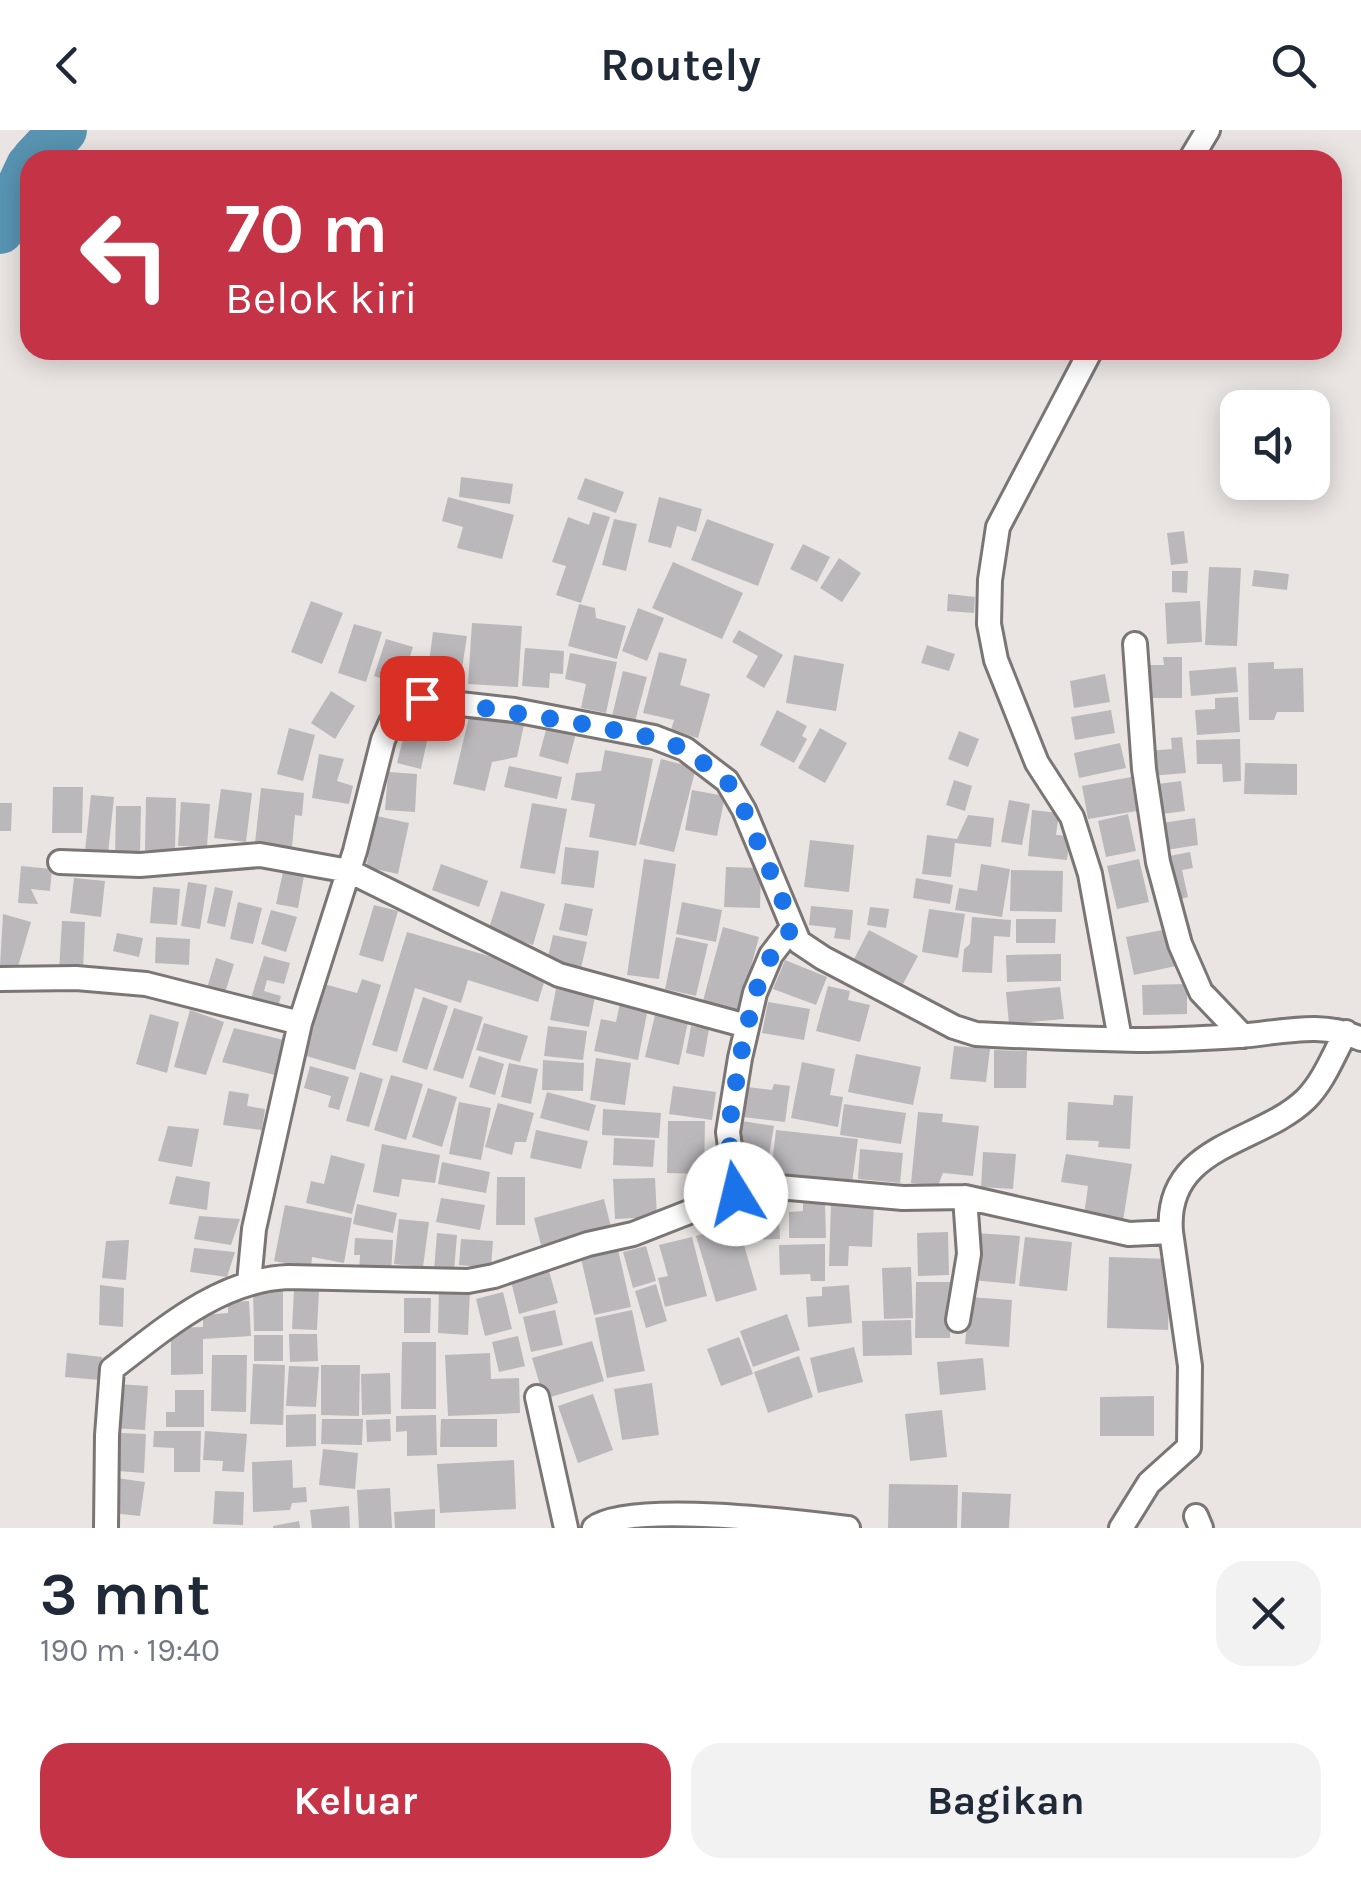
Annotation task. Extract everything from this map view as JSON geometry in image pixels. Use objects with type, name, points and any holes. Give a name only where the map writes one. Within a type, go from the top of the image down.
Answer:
[{"type":"street","points":[[1086,360],[998,527],[990,580],[990,624],[996,660],[1030,746],[1072,817],[1090,874],[1120,1039]]},
{"type":"street","points":[[1135,644],[1147,788],[1158,862],[1180,944],[1201,992],[1243,1036]]},
{"type":"street","points":[[249,1282],[254,1229],[300,1023],[349,871],[383,740],[402,710],[422,698],[584,724],[654,738],[685,749],[727,781],[744,810],[799,942],[954,1027],[976,1034],[1120,1039],[1243,1036],[1293,1029],[1354,1036]]},
{"type":"street","points":[[60,862],[140,865],[260,855],[349,871],[559,974],[747,1026]]},
{"type":"street","points":[[736,1194],[728,1132],[747,1026],[755,993],[771,956],[791,929]]},
{"type":"street","points":[[0,979],[76,978],[146,984],[300,1023]]},
{"type":"street","points":[[1121,1528],[1149,1483],[1190,1448],[1190,1366],[1170,1232],[1179,1186],[1236,1138],[1286,1114],[1307,1098],[1354,1036]]},
{"type":"street","points":[[106,1528],[106,1435],[112,1368],[164,1328],[234,1286],[288,1276],[468,1281],[633,1234],[736,1194],[768,1186],[903,1198],[965,1198],[1129,1234],[1170,1232]]},
{"type":"street","points":[[958,1320],[969,1254],[965,1198]]},
{"type":"street","points":[[537,1397],[566,1528]]},
{"type":"street","points":[[594,1528],[608,1520],[630,1516],[713,1516],[848,1528]]},
{"type":"building","points":[[461,477],[513,484],[510,504],[459,497]]},
{"type":"building","points":[[585,478],[624,492],[616,513],[577,499]]},
{"type":"building","points":[[448,497],[514,515],[502,559],[457,548],[463,527],[442,521]]},
{"type":"building","points":[[659,497],[702,509],[696,532],[677,526],[671,548],[648,542]]},
{"type":"building","points":[[593,512],[610,517],[581,603],[556,595],[566,566],[552,562],[568,517],[589,525]]},
{"type":"building","points":[[614,519],[637,524],[626,571],[602,565]]},
{"type":"building","points":[[707,519],[774,544],[758,586],[691,560]]},
{"type":"building","points":[[1184,531],[1188,563],[1171,565],[1167,533]]},
{"type":"building","points":[[803,544],[830,557],[817,582],[790,569]]},
{"type":"building","points":[[839,558],[861,573],[842,602],[820,588]]},
{"type":"building","points":[[673,562],[743,593],[722,639],[652,608]]},
{"type":"building","points":[[1209,567],[1241,568],[1237,646],[1205,645]]},
{"type":"building","points":[[1254,570],[1289,574],[1287,590],[1252,586]]},
{"type":"building","points":[[1172,571],[1188,571],[1187,593],[1172,592]]},
{"type":"building","points":[[948,594],[975,597],[974,613],[947,611]]},
{"type":"building","points":[[311,601],[343,613],[322,664],[291,652]]},
{"type":"building","points":[[1200,601],[1202,642],[1167,644],[1165,603]]},
{"type":"building","points":[[579,604],[595,608],[596,618],[626,626],[617,659],[568,646]]},
{"type":"building","points":[[638,608],[664,618],[647,661],[622,651]]},
{"type":"building","points":[[472,623],[522,626],[518,687],[468,684]]},
{"type":"building","points":[[354,624],[382,632],[366,682],[338,673]]},
{"type":"building","points":[[739,630],[783,655],[764,688],[746,677],[758,656],[732,642]]},
{"type":"building","points":[[433,632],[467,636],[460,682],[427,678]]},
{"type":"building","points":[[386,639],[413,647],[401,685],[374,676]]},
{"type":"building","points":[[927,645],[955,654],[949,671],[921,663]]},
{"type":"building","points":[[525,648],[564,651],[563,674],[550,673],[549,688],[522,686]]},
{"type":"building","points":[[659,652],[687,659],[680,685],[710,694],[698,738],[671,730],[674,720],[643,713]]},
{"type":"building","points":[[570,653],[617,662],[606,713],[581,708],[586,684],[565,679]]},
{"type":"building","points":[[794,655],[844,664],[836,711],[786,703]]},
{"type":"building","points":[[1163,657],[1182,657],[1182,698],[1141,698],[1141,665],[1164,665]]},
{"type":"building","points":[[1274,662],[1274,669],[1303,668],[1304,712],[1277,712],[1274,720],[1249,720],[1248,663]]},
{"type":"building","points":[[1236,667],[1238,692],[1191,696],[1189,671]]},
{"type":"building","points":[[623,671],[647,677],[634,725],[611,720]]},
{"type":"building","points":[[1105,674],[1110,702],[1074,708],[1070,681]]},
{"type":"building","points":[[331,691],[355,706],[335,739],[311,723]]},
{"type":"building","points":[[1238,697],[1240,732],[1197,735],[1195,710],[1215,709],[1215,698]]},
{"type":"building","points":[[777,710],[807,726],[802,736],[807,739],[794,763],[760,745]]},
{"type":"building","points":[[1111,710],[1115,733],[1075,740],[1071,717]]},
{"type":"building","points":[[470,713],[524,725],[517,757],[492,762],[485,791],[453,784]]},
{"type":"building","points":[[547,726],[576,733],[568,764],[539,756]]},
{"type":"building","points":[[289,728],[315,735],[303,781],[277,774]]},
{"type":"building","points":[[820,728],[847,743],[825,783],[798,768]]},
{"type":"building","points":[[405,731],[428,736],[421,769],[397,763]]},
{"type":"building","points":[[959,731],[979,739],[968,767],[948,759]]},
{"type":"building","points":[[1182,737],[1186,773],[1150,776],[1147,751],[1172,749],[1171,738]]},
{"type":"building","points":[[1240,739],[1241,781],[1223,782],[1222,764],[1197,764],[1196,740]]},
{"type":"building","points":[[1120,743],[1126,768],[1079,778],[1074,753]]},
{"type":"building","points":[[605,750],[653,759],[636,846],[589,837],[595,804],[571,800],[576,773],[601,771]]},
{"type":"building","points":[[319,754],[344,759],[337,781],[353,786],[349,804],[312,798]]},
{"type":"building","points":[[661,759],[696,768],[674,852],[639,844]]},
{"type":"building","points":[[1245,763],[1297,764],[1297,795],[1244,794]]},
{"type":"building","points":[[509,766],[562,777],[557,799],[504,787]]},
{"type":"building","points":[[388,772],[417,774],[415,812],[385,810]]},
{"type":"building","points":[[1131,777],[1137,811],[1088,819],[1082,786]]},
{"type":"building","points":[[954,780],[972,786],[965,811],[946,805]]},
{"type":"building","points":[[1181,781],[1185,811],[1154,815],[1150,785]]},
{"type":"building","points":[[53,787],[83,787],[82,833],[52,833]]},
{"type":"building","points":[[261,788],[304,793],[302,816],[295,815],[292,847],[255,843]]},
{"type":"building","points":[[221,789],[252,793],[246,842],[214,838]]},
{"type":"building","points":[[692,790],[725,796],[717,836],[685,830]]},
{"type":"building","points":[[91,795],[114,797],[108,854],[85,851]]},
{"type":"building","points":[[146,797],[176,798],[175,851],[145,850]]},
{"type":"building","points":[[1009,800],[1030,804],[1022,845],[1001,842]]},
{"type":"building","points":[[181,802],[210,804],[207,847],[178,846]]},
{"type":"building","points":[[0,803],[12,803],[11,831],[0,831]]},
{"type":"building","points":[[532,803],[567,809],[555,874],[520,868]]},
{"type":"building","points":[[116,806],[141,806],[140,856],[115,856]]},
{"type":"building","points":[[1032,810],[1059,813],[1056,835],[1070,836],[1067,860],[1028,856]]},
{"type":"building","points":[[1128,814],[1136,851],[1106,857],[1098,821]]},
{"type":"building","points":[[968,815],[994,818],[991,847],[955,843],[951,877],[922,874],[927,835],[957,839]]},
{"type":"building","points":[[377,816],[409,823],[398,874],[366,867]]},
{"type":"building","points":[[1195,818],[1198,845],[1160,851],[1155,824]]},
{"type":"building","points":[[810,840],[854,845],[849,892],[804,887]]},
{"type":"building","points":[[565,847],[599,851],[594,888],[561,884]]},
{"type":"building","points":[[1190,852],[1193,868],[1182,870],[1188,897],[1173,901],[1164,857]]},
{"type":"building","points":[[644,859],[676,864],[659,979],[627,975]]},
{"type":"building","points":[[1139,859],[1149,902],[1117,909],[1107,866]]},
{"type":"building","points":[[441,864],[488,881],[479,907],[432,890]]},
{"type":"building","points":[[981,864],[1010,869],[1002,917],[955,910],[959,888],[977,891]]},
{"type":"building","points":[[21,866],[52,869],[50,891],[31,889],[38,904],[18,903]]},
{"type":"building","points":[[726,867],[761,868],[760,908],[724,907]]},
{"type":"building","points":[[1011,870],[1063,871],[1062,912],[1010,911]]},
{"type":"building","points":[[283,872],[304,876],[298,908],[276,904]]},
{"type":"building","points":[[74,878],[105,881],[101,917],[70,913]]},
{"type":"building","points":[[916,878],[953,885],[950,904],[913,898]]},
{"type":"building","points":[[188,882],[207,885],[200,929],[181,926]]},
{"type":"building","points":[[153,887],[180,889],[177,925],[150,923]]},
{"type":"building","points":[[215,887],[233,891],[225,927],[207,923]]},
{"type":"building","points":[[501,891],[545,904],[533,945],[488,931]]},
{"type":"building","points":[[238,902],[262,908],[253,944],[230,939]]},
{"type":"building","points":[[682,902],[722,910],[716,942],[676,934]]},
{"type":"building","points":[[565,903],[593,909],[587,936],[559,930]]},
{"type":"building","points":[[374,905],[398,911],[383,962],[359,955]]},
{"type":"building","points":[[811,906],[853,910],[850,940],[834,938],[836,928],[809,925]]},
{"type":"building","points":[[870,907],[889,909],[886,928],[867,925]]},
{"type":"building","points":[[929,909],[965,914],[958,958],[922,952]]},
{"type":"building","points":[[271,910],[297,917],[286,952],[261,944]]},
{"type":"building","points":[[3,914],[31,922],[17,970],[0,965]]},
{"type":"building","points":[[972,917],[1011,920],[1010,937],[994,936],[992,973],[962,972]]},
{"type":"building","points":[[1016,919],[1056,919],[1055,943],[1016,943]]},
{"type":"building","points":[[62,921],[85,922],[83,972],[59,971]]},
{"type":"building","points":[[723,927],[759,937],[737,1018],[701,1008]]},
{"type":"building","points":[[1168,929],[1176,966],[1134,975],[1126,937]]},
{"type":"building","points":[[869,930],[918,956],[903,984],[854,959]]},
{"type":"building","points":[[407,932],[547,973],[538,1002],[468,980],[461,1003],[415,988],[397,1052],[372,1045]]},
{"type":"building","points":[[117,933],[143,938],[139,957],[113,951]]},
{"type":"building","points":[[553,935],[587,942],[581,968],[547,961]]},
{"type":"building","points":[[156,937],[190,939],[189,965],[155,963]]},
{"type":"building","points":[[676,937],[708,944],[696,996],[665,989]]},
{"type":"building","points":[[1061,954],[1061,981],[1007,982],[1006,955]]},
{"type":"building","points":[[264,956],[290,963],[284,984],[267,980],[264,991],[281,996],[277,1010],[250,1002]]},
{"type":"building","points":[[216,958],[234,964],[225,993],[207,988]]},
{"type":"building","points":[[785,960],[827,977],[816,1005],[773,989]]},
{"type":"building","points":[[362,979],[381,985],[355,1070],[306,1056],[324,984],[357,993]]},
{"type":"building","points":[[1187,984],[1187,1014],[1143,1015],[1142,985]]},
{"type":"building","points":[[828,986],[850,991],[848,1000],[870,1005],[860,1042],[816,1031]]},
{"type":"building","points":[[1060,987],[1064,1019],[1009,1024],[1006,992]]},
{"type":"building","points":[[556,989],[595,997],[589,1027],[550,1020]]},
{"type":"building","points":[[423,997],[448,1006],[427,1070],[402,1062]]},
{"type":"building","points":[[768,1002],[810,1009],[804,1040],[762,1033]]},
{"type":"building","points":[[620,1003],[648,1008],[638,1060],[594,1051],[601,1019],[616,1022]]},
{"type":"building","points":[[454,1008],[483,1017],[463,1079],[433,1070]]},
{"type":"building","points":[[190,1010],[224,1022],[206,1075],[174,1067]]},
{"type":"building","points":[[150,1014],[179,1022],[167,1073],[136,1064]]},
{"type":"building","points":[[655,1015],[688,1022],[679,1065],[645,1057]]},
{"type":"building","points":[[484,1023],[528,1036],[520,1062],[476,1050]]},
{"type":"building","points":[[548,1026],[587,1031],[583,1060],[544,1056]]},
{"type":"building","points":[[691,1026],[709,1029],[704,1057],[686,1053]]},
{"type":"building","points":[[234,1028],[288,1041],[279,1076],[222,1062]]},
{"type":"building","points":[[954,1046],[990,1049],[986,1082],[950,1079]]},
{"type":"building","points":[[994,1050],[1027,1051],[1026,1088],[994,1088]]},
{"type":"building","points":[[856,1054],[921,1067],[913,1105],[848,1092]]},
{"type":"building","points":[[479,1056],[504,1064],[495,1095],[469,1087]]},
{"type":"building","points":[[596,1058],[631,1063],[625,1105],[590,1100]]},
{"type":"building","points":[[543,1060],[584,1063],[583,1091],[542,1090]]},
{"type":"building","points":[[802,1062],[835,1069],[830,1095],[843,1097],[838,1127],[791,1118]]},
{"type":"building","points":[[509,1063],[538,1069],[531,1104],[501,1097]]},
{"type":"building","points":[[310,1066],[349,1077],[339,1110],[328,1107],[331,1096],[304,1088]]},
{"type":"building","points":[[360,1072],[383,1079],[369,1127],[346,1121]]},
{"type":"building","points":[[391,1075],[423,1084],[406,1140],[374,1130]]},
{"type":"building","points":[[774,1084],[790,1086],[785,1122],[743,1117],[747,1087],[772,1090]]},
{"type":"building","points":[[673,1086],[716,1092],[712,1120],[669,1114]]},
{"type":"building","points":[[428,1088],[457,1097],[442,1147],[412,1137]]},
{"type":"building","points":[[229,1091],[249,1094],[247,1106],[265,1109],[262,1130],[223,1125]]},
{"type":"building","points":[[547,1092],[596,1105],[589,1131],[540,1118]]},
{"type":"building","points":[[1114,1095],[1133,1096],[1130,1149],[1098,1147],[1099,1141],[1066,1140],[1068,1102],[1113,1105]]},
{"type":"building","points":[[459,1102],[491,1108],[481,1160],[449,1154]]},
{"type":"building","points":[[498,1103],[534,1113],[526,1142],[515,1142],[512,1155],[485,1147]]},
{"type":"building","points":[[844,1104],[906,1113],[901,1144],[840,1135]]},
{"type":"building","points":[[603,1109],[661,1113],[659,1138],[602,1135]]},
{"type":"building","points":[[918,1112],[943,1114],[942,1122],[979,1126],[973,1176],[943,1173],[938,1186],[911,1183]]},
{"type":"building","points":[[736,1120],[774,1126],[765,1178],[738,1173],[742,1147],[732,1145]]},
{"type":"building","points":[[668,1121],[705,1121],[704,1174],[667,1173]]},
{"type":"building","points":[[168,1126],[199,1129],[192,1167],[158,1161]]},
{"type":"building","points":[[536,1130],[588,1141],[581,1169],[530,1158]]},
{"type":"building","points":[[776,1130],[858,1139],[852,1183],[771,1173]]},
{"type":"building","points":[[614,1138],[655,1140],[653,1167],[613,1165]]},
{"type":"building","points":[[382,1144],[440,1155],[435,1183],[402,1179],[399,1197],[373,1192]]},
{"type":"building","points":[[860,1149],[903,1153],[900,1183],[858,1179]]},
{"type":"building","points":[[983,1152],[1016,1154],[1013,1189],[981,1187]]},
{"type":"building","points":[[1066,1154],[1132,1164],[1123,1221],[1084,1215],[1088,1186],[1061,1182]]},
{"type":"building","points":[[331,1155],[365,1164],[352,1214],[306,1203],[311,1181],[324,1184]]},
{"type":"building","points":[[442,1162],[490,1172],[486,1193],[438,1184]]},
{"type":"building","points":[[176,1176],[210,1182],[207,1210],[169,1204]]},
{"type":"building","points":[[497,1177],[525,1177],[525,1225],[496,1225]]},
{"type":"building","points":[[655,1178],[657,1217],[615,1219],[613,1179]]},
{"type":"building","points":[[441,1198],[485,1205],[480,1230],[436,1222]]},
{"type":"building","points":[[778,1198],[780,1239],[748,1240],[746,1200]]},
{"type":"building","points":[[604,1199],[611,1227],[541,1245],[534,1218]]},
{"type":"building","points":[[803,1200],[825,1200],[826,1238],[789,1238],[789,1212],[803,1211]]},
{"type":"building","points":[[831,1202],[874,1204],[872,1247],[849,1246],[848,1266],[829,1266]]},
{"type":"building","points":[[357,1204],[397,1213],[393,1233],[353,1224]]},
{"type":"building","points":[[285,1205],[352,1218],[344,1263],[312,1257],[311,1268],[274,1261]]},
{"type":"building","points":[[199,1216],[240,1219],[231,1245],[194,1239]]},
{"type":"building","points":[[399,1219],[429,1222],[423,1267],[394,1264]]},
{"type":"building","points":[[738,1224],[757,1290],[716,1302],[696,1236]]},
{"type":"building","points":[[948,1232],[949,1275],[918,1276],[917,1233]]},
{"type":"building","points":[[437,1233],[457,1235],[454,1271],[434,1270]]},
{"type":"building","points":[[975,1233],[1020,1236],[1015,1284],[971,1280]]},
{"type":"building","points":[[692,1237],[707,1296],[665,1307],[658,1278],[668,1276],[659,1245]]},
{"type":"building","points":[[1025,1237],[1072,1242],[1067,1291],[1019,1286]]},
{"type":"building","points":[[355,1238],[393,1240],[391,1274],[359,1272]]},
{"type":"building","points":[[461,1239],[493,1241],[491,1268],[459,1265]]},
{"type":"building","points":[[129,1240],[126,1280],[102,1278],[106,1241]]},
{"type":"building","points":[[825,1244],[825,1281],[811,1281],[810,1274],[780,1275],[779,1245]]},
{"type":"building","points":[[617,1245],[631,1307],[594,1315],[580,1254]]},
{"type":"building","points":[[646,1246],[656,1281],[633,1288],[623,1252]]},
{"type":"building","points":[[194,1248],[235,1252],[227,1277],[190,1272]]},
{"type":"building","points":[[1109,1257],[1170,1259],[1168,1330],[1107,1328]]},
{"type":"building","points":[[911,1267],[913,1318],[884,1319],[882,1268]]},
{"type":"building","points":[[549,1271],[558,1303],[519,1314],[511,1281]]},
{"type":"building","points":[[916,1282],[951,1282],[950,1338],[915,1338]]},
{"type":"building","points":[[656,1284],[667,1321],[646,1328],[635,1291]]},
{"type":"building","points":[[100,1285],[124,1288],[123,1327],[99,1325]]},
{"type":"building","points":[[849,1285],[852,1323],[808,1327],[806,1297],[822,1296],[822,1287]]},
{"type":"building","points":[[294,1289],[319,1290],[317,1330],[292,1329]]},
{"type":"building","points":[[439,1289],[470,1290],[468,1335],[438,1333]]},
{"type":"building","points":[[283,1290],[283,1331],[254,1331],[253,1291]]},
{"type":"building","points":[[503,1292],[512,1329],[485,1336],[476,1299]]},
{"type":"building","points":[[969,1297],[1012,1300],[1009,1347],[965,1344]]},
{"type":"building","points":[[404,1298],[431,1298],[430,1333],[404,1333]]},
{"type":"building","points":[[249,1301],[251,1336],[203,1339],[203,1374],[171,1375],[171,1328],[203,1327],[203,1315],[228,1313],[228,1302]]},
{"type":"building","points":[[555,1310],[563,1345],[531,1352],[523,1317]]},
{"type":"building","points":[[632,1310],[645,1371],[607,1378],[595,1318]]},
{"type":"building","points":[[787,1314],[800,1350],[753,1367],[740,1331]]},
{"type":"building","points":[[911,1320],[912,1355],[863,1356],[862,1321]]},
{"type":"building","points":[[289,1334],[317,1334],[318,1361],[290,1362]]},
{"type":"building","points":[[254,1335],[283,1335],[283,1361],[254,1361]]},
{"type":"building","points":[[518,1336],[525,1366],[499,1372],[492,1342]]},
{"type":"building","points":[[739,1337],[753,1374],[721,1386],[707,1349]]},
{"type":"building","points":[[592,1341],[604,1381],[544,1399],[532,1358]]},
{"type":"building","points":[[402,1342],[436,1342],[436,1409],[401,1409]]},
{"type":"building","points":[[854,1347],[863,1382],[818,1393],[810,1358]]},
{"type":"building","points":[[67,1353],[102,1357],[100,1380],[65,1377]]},
{"type":"building","points":[[490,1353],[491,1379],[519,1378],[520,1413],[448,1416],[445,1355]]},
{"type":"building","points":[[212,1355],[247,1355],[246,1412],[211,1411]]},
{"type":"building","points":[[799,1356],[813,1397],[768,1413],[754,1372]]},
{"type":"building","points":[[983,1358],[986,1390],[940,1395],[937,1362]]},
{"type":"building","points":[[253,1364],[285,1365],[283,1425],[250,1424]]},
{"type":"building","points":[[321,1365],[360,1365],[359,1416],[321,1415]]},
{"type":"building","points":[[289,1366],[319,1367],[316,1407],[286,1406]]},
{"type":"building","points":[[390,1373],[391,1414],[362,1415],[361,1374]]},
{"type":"building","points":[[652,1383],[659,1435],[622,1440],[614,1389]]},
{"type":"building","points":[[117,1384],[148,1386],[145,1430],[113,1428]]},
{"type":"building","points":[[175,1390],[204,1390],[204,1427],[166,1427],[166,1412],[175,1412]]},
{"type":"building","points":[[593,1394],[613,1450],[578,1463],[558,1406]]},
{"type":"building","points":[[1154,1396],[1154,1436],[1100,1436],[1100,1397]]},
{"type":"building","points":[[942,1410],[947,1457],[910,1461],[905,1414]]},
{"type":"building","points":[[316,1414],[316,1446],[286,1447],[286,1415]]},
{"type":"building","points":[[436,1415],[437,1455],[407,1456],[407,1431],[396,1432],[396,1416]]},
{"type":"building","points":[[322,1419],[363,1419],[362,1445],[321,1444]]},
{"type":"building","points":[[390,1419],[391,1441],[367,1442],[366,1420]]},
{"type":"building","points":[[441,1419],[497,1419],[497,1447],[440,1447]]},
{"type":"building","points":[[154,1431],[201,1431],[200,1472],[174,1472],[174,1448],[153,1447]]},
{"type":"building","points":[[205,1431],[247,1434],[244,1472],[222,1471],[223,1461],[203,1460]]},
{"type":"building","points":[[120,1433],[146,1434],[144,1473],[118,1471]]},
{"type":"building","points":[[323,1449],[358,1453],[355,1489],[319,1485]]},
{"type":"building","points":[[292,1460],[293,1488],[306,1487],[307,1502],[292,1503],[290,1510],[253,1512],[252,1462]]},
{"type":"building","points":[[514,1460],[516,1509],[440,1513],[437,1464]]},
{"type":"building","points":[[117,1478],[145,1482],[140,1516],[112,1513]]},
{"type":"building","points":[[889,1484],[958,1485],[957,1528],[888,1528]]},
{"type":"building","points":[[390,1488],[392,1528],[359,1528],[357,1490]]},
{"type":"building","points":[[215,1491],[244,1492],[243,1525],[213,1524]]},
{"type":"building","points":[[962,1492],[1011,1494],[1009,1528],[961,1528]]},
{"type":"building","points":[[349,1506],[350,1528],[312,1528],[310,1510]]},
{"type":"building","points":[[435,1509],[435,1528],[395,1528],[394,1512]]},
{"type":"building","points":[[299,1521],[300,1528],[273,1528],[273,1526]]},
{"type":"waterway","points":[[44,150],[63,130]]},
{"type":"waterway","points":[[0,230],[20,187]]},
{"type":"route","points":[[422,698],[514,710],[654,738],[685,749],[727,781],[744,810],[791,929],[771,956],[755,993],[740,1058],[728,1132],[736,1194]]}]
